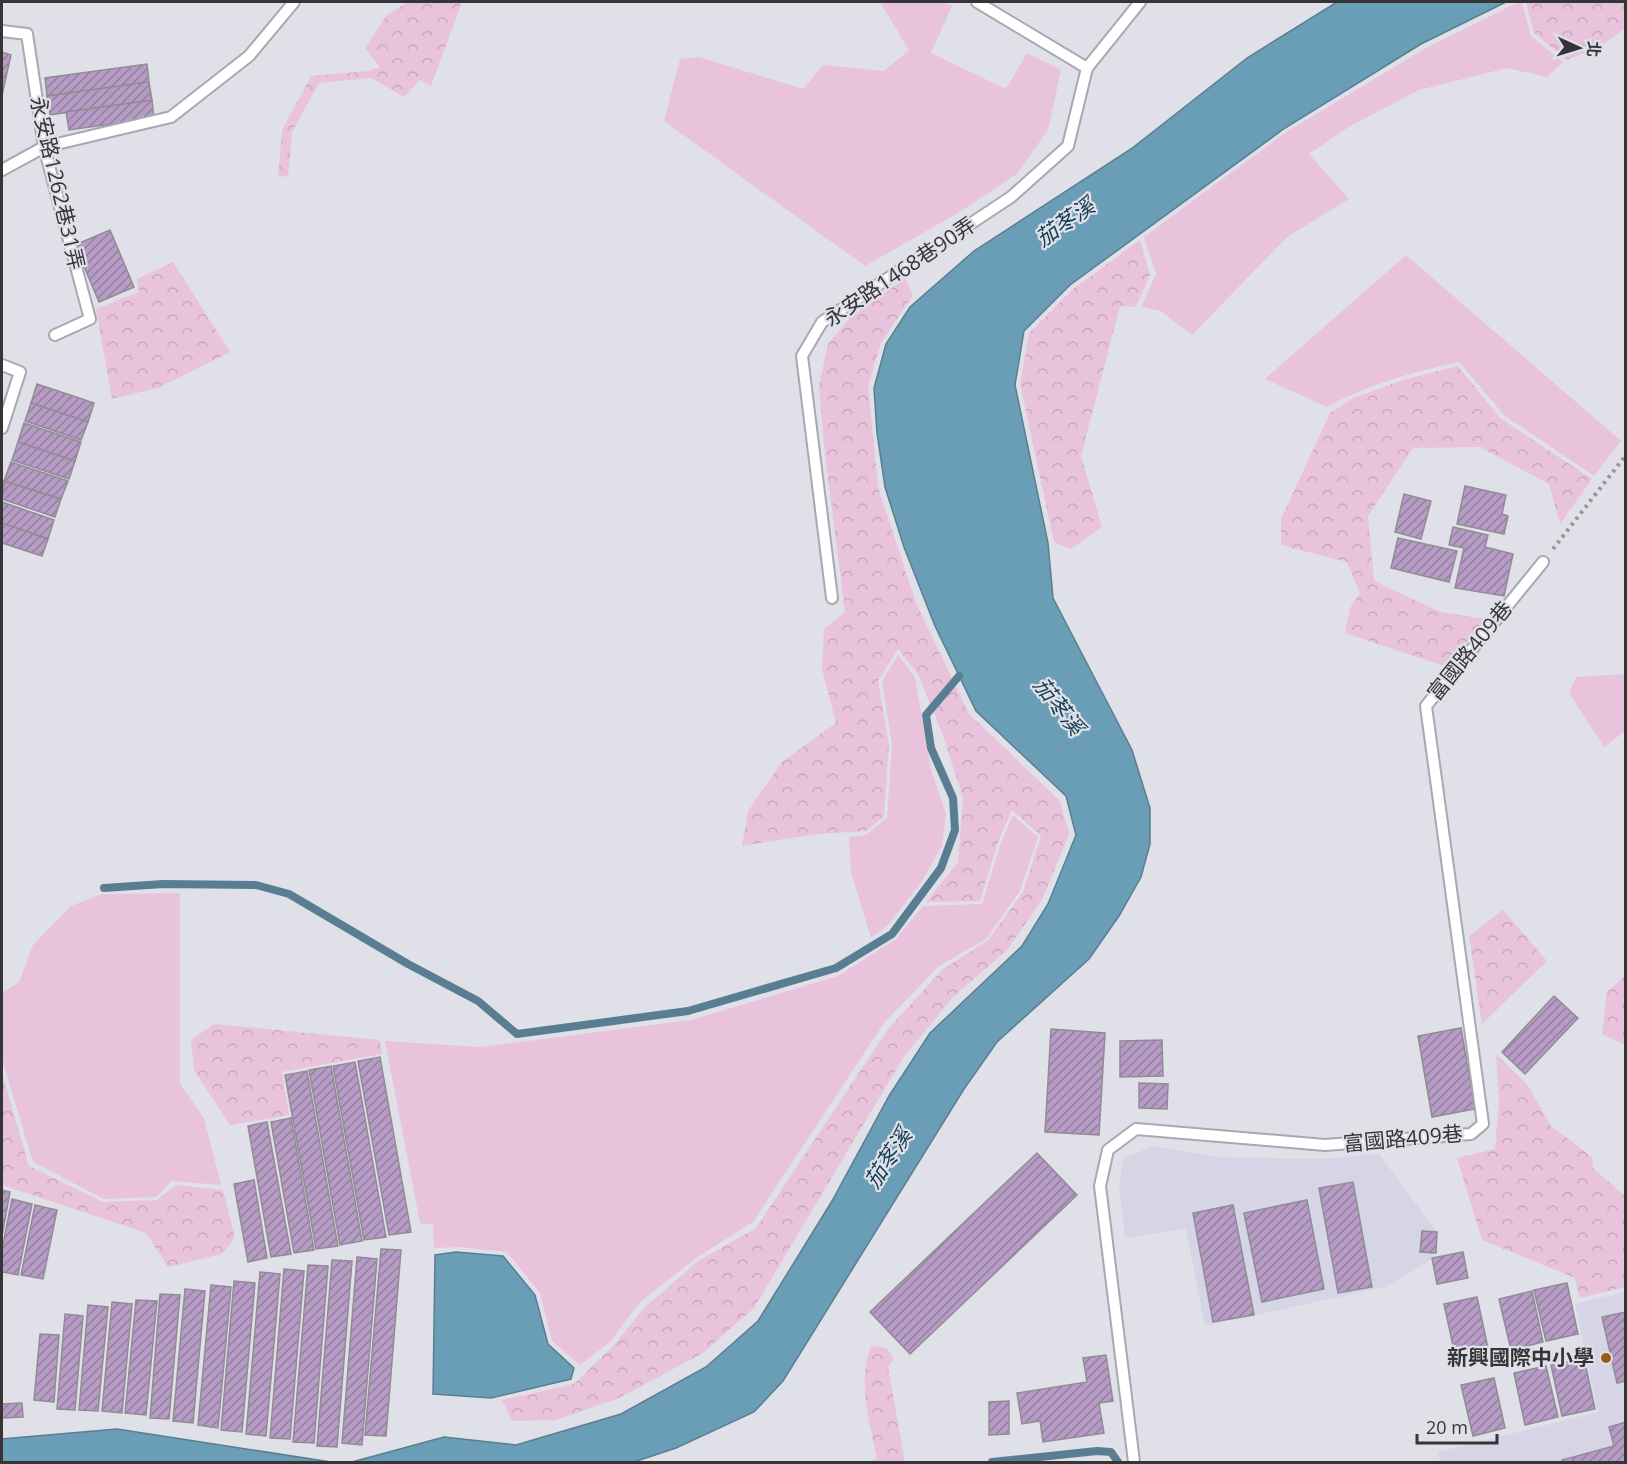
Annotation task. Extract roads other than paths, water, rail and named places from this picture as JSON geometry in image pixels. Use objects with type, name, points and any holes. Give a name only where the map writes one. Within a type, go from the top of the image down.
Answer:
[{"type":"lane","points":[[2,170],[44,147],[171,117],[249,56],[294,2]]},
{"type":"lane","points":[[977,2],[1087,68]]},
{"type":"lane","name":"永安路1468巷90弄","points":[[832,598],[802,356],[822,322],[1011,197],[1068,146],[1087,68],[1140,2]]},
{"type":"lane","name":"永安路1262巷31弄","points":[[2,31],[27,34],[44,147],[90,319],[56,335]]},
{"type":"lane","points":[[2,365],[20,372],[2,428]]},
{"type":"lane","name":"富國路409巷","points":[[1134,1462],[1100,1186],[1108,1150],[1136,1129],[1325,1145],[1471,1134],[1483,1124],[1426,706],[1543,561]]},
{"type":"water","name":"茄苳溪","points":[[1337,2],[1506,2],[1421,44],[1285,128],[1070,285],[1024,331],[1015,385],[1048,543],[1053,598],[1132,750],[1150,808],[1150,844],[1141,877],[1119,916],[1089,959],[997,1042],[964,1089],[783,1381],[754,1412],[676,1448],[634,1462],[352,1462],[444,1437],[516,1445],[621,1414],[706,1367],[758,1321],[832,1201],[889,1096],[930,1033],[1022,946],[1048,904],[1076,835],[1066,796],[976,711],[935,626],[904,547],[885,487],[877,433],[874,388],[886,344],[910,307],[974,251],[1131,149],[1247,58]]},
{"type":"water","points":[[456,1252],[503,1256],[535,1295],[548,1344],[574,1368],[571,1379],[491,1398],[433,1394],[435,1255]]},
{"type":"water","points":[[117,1429],[331,1462],[2,1462],[2,1439]]},
{"type":"waterway","points":[[104,888],[163,884],[256,885],[289,894],[408,964],[478,1001],[517,1034],[688,1011],[836,968],[892,934],[941,868],[955,830],[953,798],[931,748],[926,715],[959,676]]},
{"type":"waterway","points":[[992,1462],[1097,1451],[1111,1452],[1118,1462]]},
{"type":"place","name":"新興國際中小學","points":[[1606,1358]]}]
